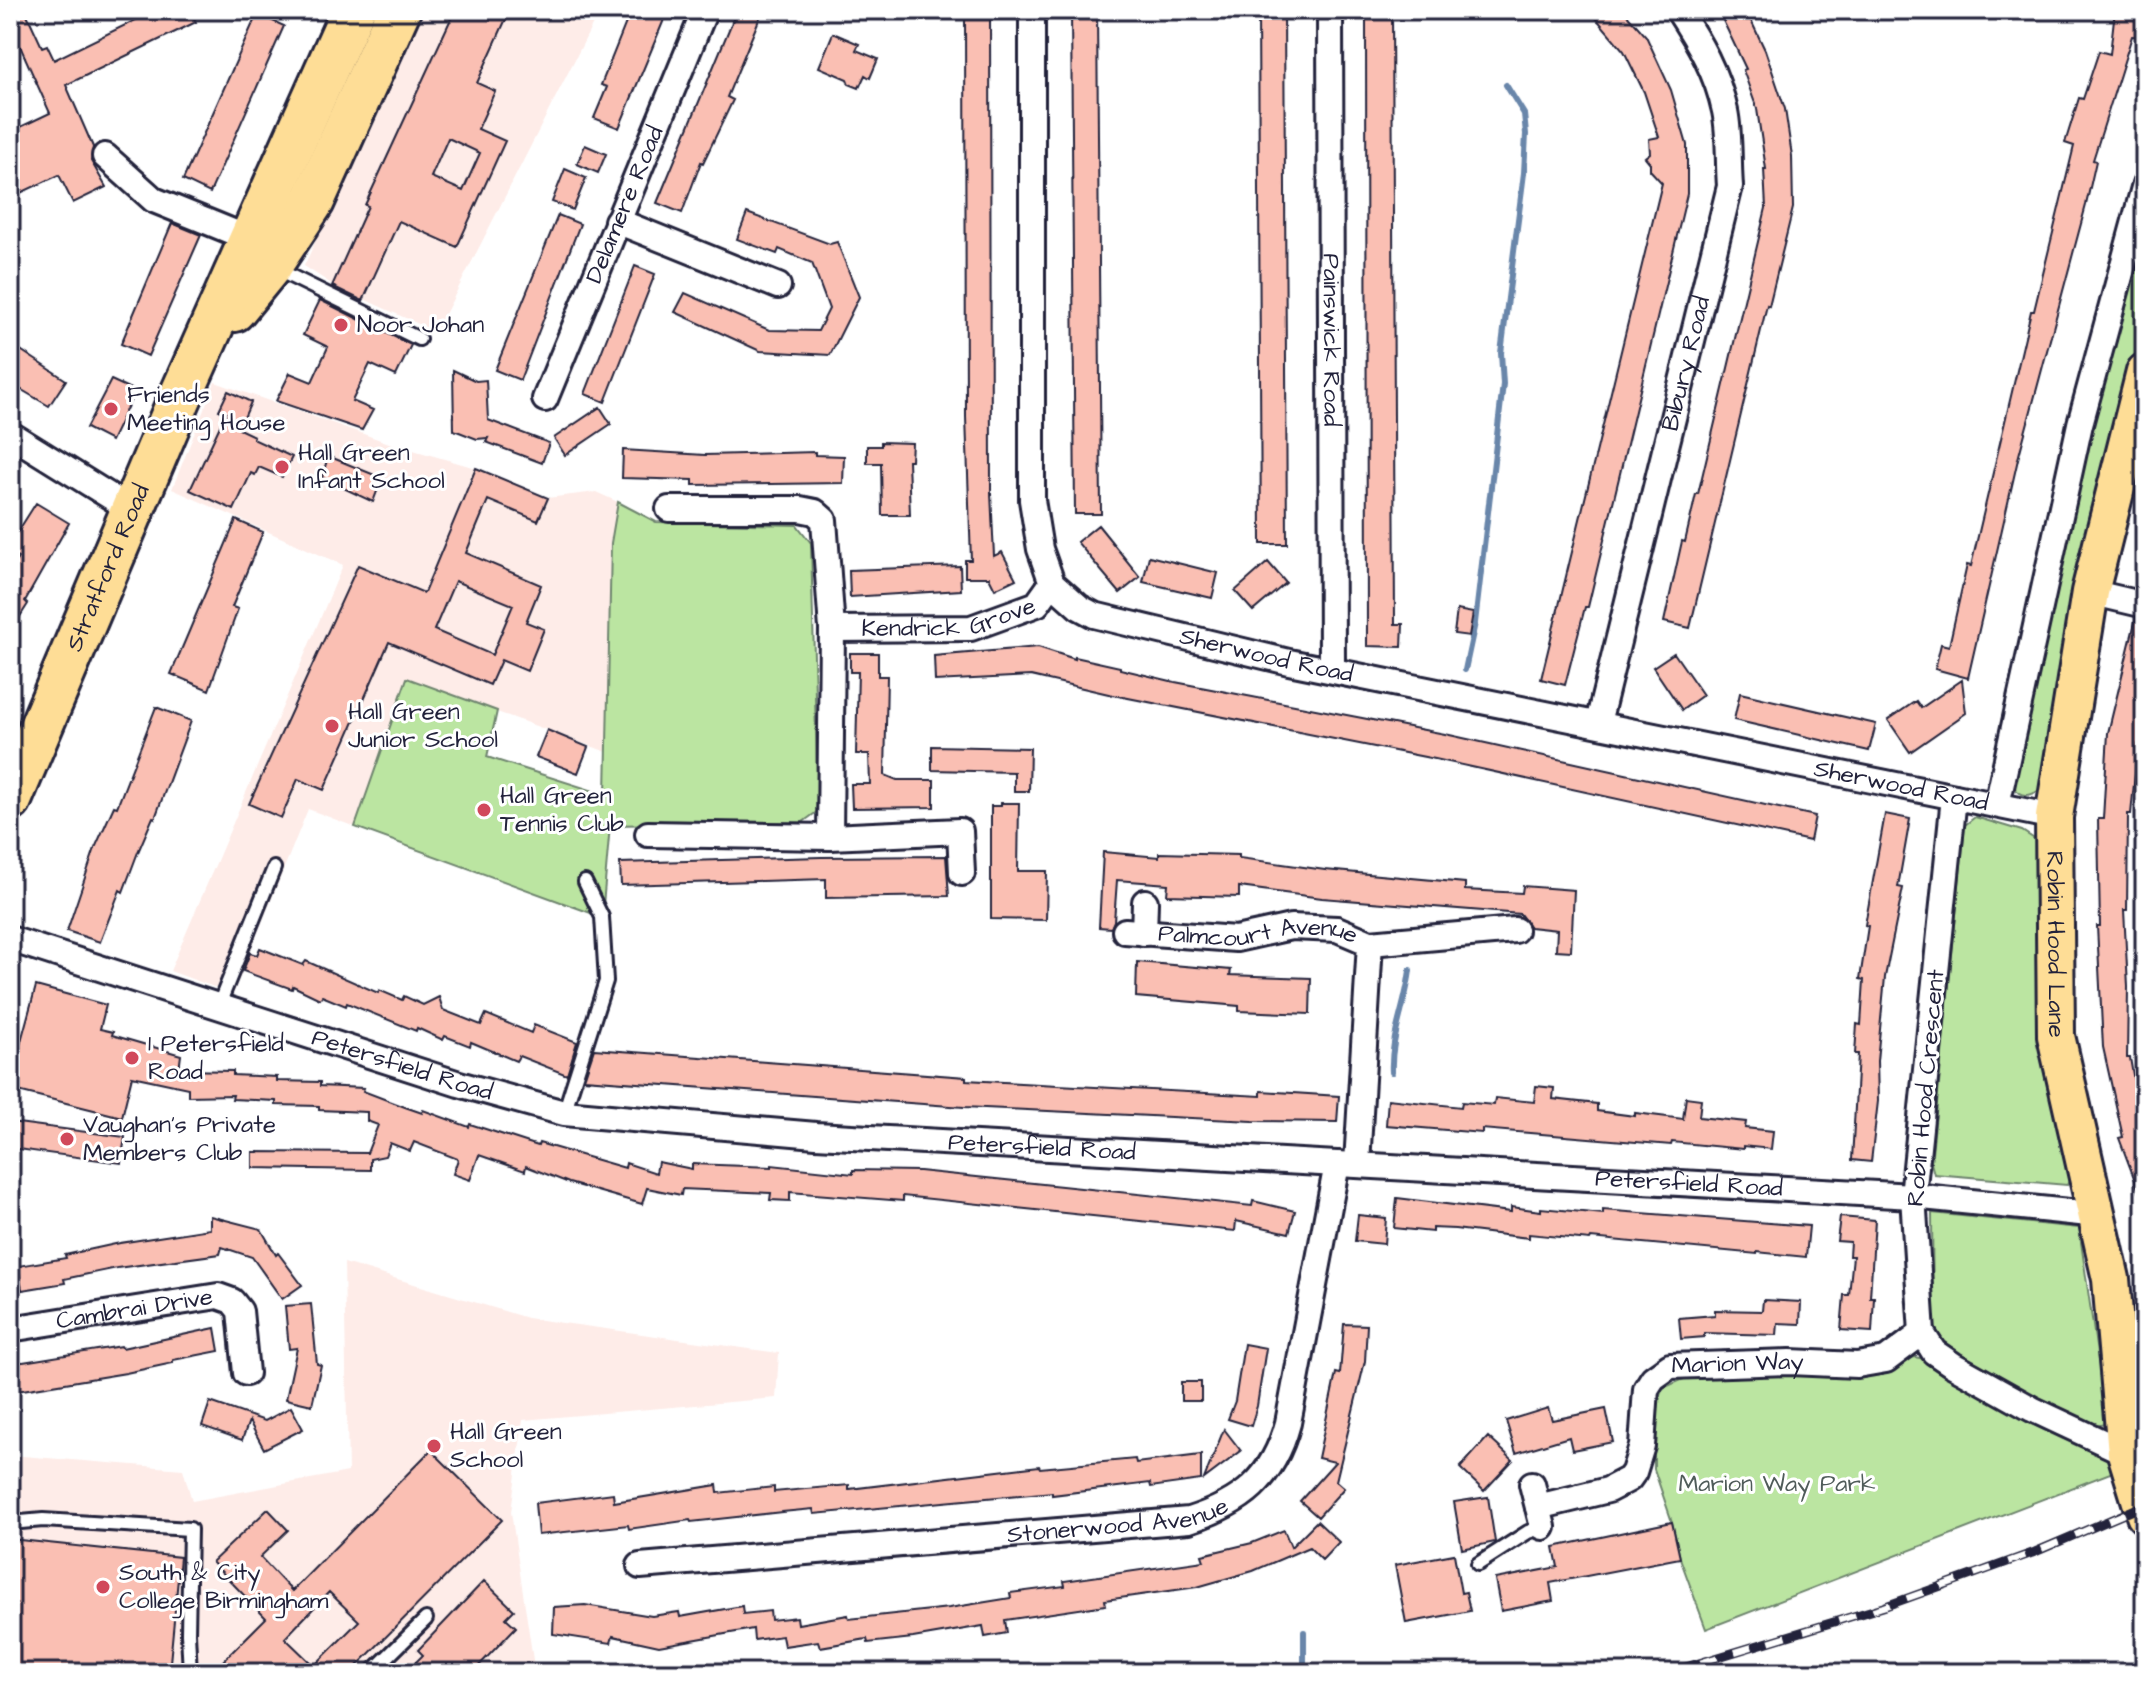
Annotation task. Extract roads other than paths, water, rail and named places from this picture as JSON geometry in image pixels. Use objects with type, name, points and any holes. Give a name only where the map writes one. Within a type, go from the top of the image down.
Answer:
[{"type":"highway","name":"Stratford Road","points":[[267,252],[353,10]]},
{"type":"highway","name":"Stratford Road","points":[[10,800],[132,510],[209,338],[267,252],[313,201],[399,10]]},
{"type":"main road","name":"Robin Hood Lane","points":[[2142,1509],[2111,1279],[2099,1215],[2074,1123],[2056,1036],[2054,817],[2090,592],[2145,375]]},
{"type":"street","name":"Delamere Road","points":[[545,399],[705,10]]},
{"type":"street","points":[[1032,10],[1032,500],[1040,549],[1052,583]]},
{"type":"street","name":"Painswick Road","points":[[1330,10],[1332,670]]},
{"type":"street","name":"Bibury Road","points":[[1598,723],[1730,186],[1726,114],[1715,76],[1700,43],[1678,10]]},
{"type":"street","points":[[105,156],[154,200],[267,252]]},
{"type":"street","points":[[1997,805],[2080,424],[2145,184]]},
{"type":"street","points":[[617,221],[778,286]]},
{"type":"street","points":[[10,434],[132,510]]},
{"type":"street","name":"Kendrick Grove","points":[[669,509],[800,509],[832,516],[830,837]]},
{"type":"street","name":"Kendrick Grove","points":[[832,629],[971,628],[1037,604],[1052,583]]},
{"type":"street","name":"Sherwood Road","points":[[1052,583],[1079,607],[1094,615],[1332,670],[2054,817]]},
{"type":"street","points":[[2090,592],[2145,605]]},
{"type":"street","name":"Robin Hood Crescent","points":[[1922,1333],[1913,1196],[1954,797]]},
{"type":"street","points":[[648,834],[830,837],[960,820],[962,873]]},
{"type":"street","name":"Palmcourt Avenue","points":[[1145,902],[1134,932],[1236,939],[1291,927],[1337,929],[1370,943],[1515,930]]},
{"type":"street","name":"Petersfield Road","points":[[10,939],[459,1084],[564,1113],[816,1135],[1913,1196],[2099,1215]]},
{"type":"street","name":"Palmcourt Avenue","points":[[1347,1164],[1370,943]]},
{"type":"street","name":"Stonerwood Avenue","points":[[640,1566],[1189,1520],[1220,1510],[1267,1473],[1280,1451],[1347,1164]]},
{"type":"street","name":"Cambrai Drive","points":[[10,1329],[218,1296],[232,1301],[240,1311],[246,1374]]},
{"type":"street","points":[[1922,1333],[1934,1352],[2032,1409],[2135,1448]]},
{"type":"street","name":"Marion Way","points":[[1538,1506],[1608,1490],[1629,1479],[1642,1446],[1646,1389],[1653,1378],[1670,1366],[1790,1362],[1857,1365],[1886,1360],[1922,1333]]},
{"type":"lane","points":[[267,252],[419,339]]},
{"type":"lane","points":[[218,1007],[274,868]]},
{"type":"lane","points":[[564,1113],[606,981],[602,917],[585,882]]},
{"type":"lane","points":[[1478,1564],[1528,1532],[1538,1506]]},
{"type":"lane","points":[[10,1523],[43,1520],[190,1529],[190,1673]]},
{"type":"lane","points":[[371,1673],[426,1619]]},
{"type":"waterway","points":[[1465,670],[1475,623],[1503,384],[1501,353],[1524,173],[1524,114],[1506,85]]},
{"type":"waterway","points":[[1392,1072],[1393,1047],[1410,970]]},
{"type":"waterway","points":[[1304,1632],[1304,1673]]},
{"type":"railway","points":[[1666,1673],[1883,1607],[2035,1552],[2145,1505]]},
{"type":"place","name":"Noor Johan","points":[[341,325]]},
{"type":"place","name":"Friends Meeting House","points":[[111,409]]},
{"type":"place","name":"Hall Green Infant School","points":[[282,467]]},
{"type":"place","name":"Hall Green Junior School","points":[[332,726]]},
{"type":"place","name":"Hall Green Tennis Club","points":[[484,810]]},
{"type":"place","name":"1 Petersfield Road","points":[[132,1058]]},
{"type":"place","name":"Vaughan's Private Members Club","points":[[67,1139]]},
{"type":"place","name":"Hall Green School","points":[[434,1446]]},
{"type":"place","name":"South & City College Birmingham","points":[[103,1587]]},
{"type":"park label","name":"Marion Way Park","points":[[1777,1484]]}]
